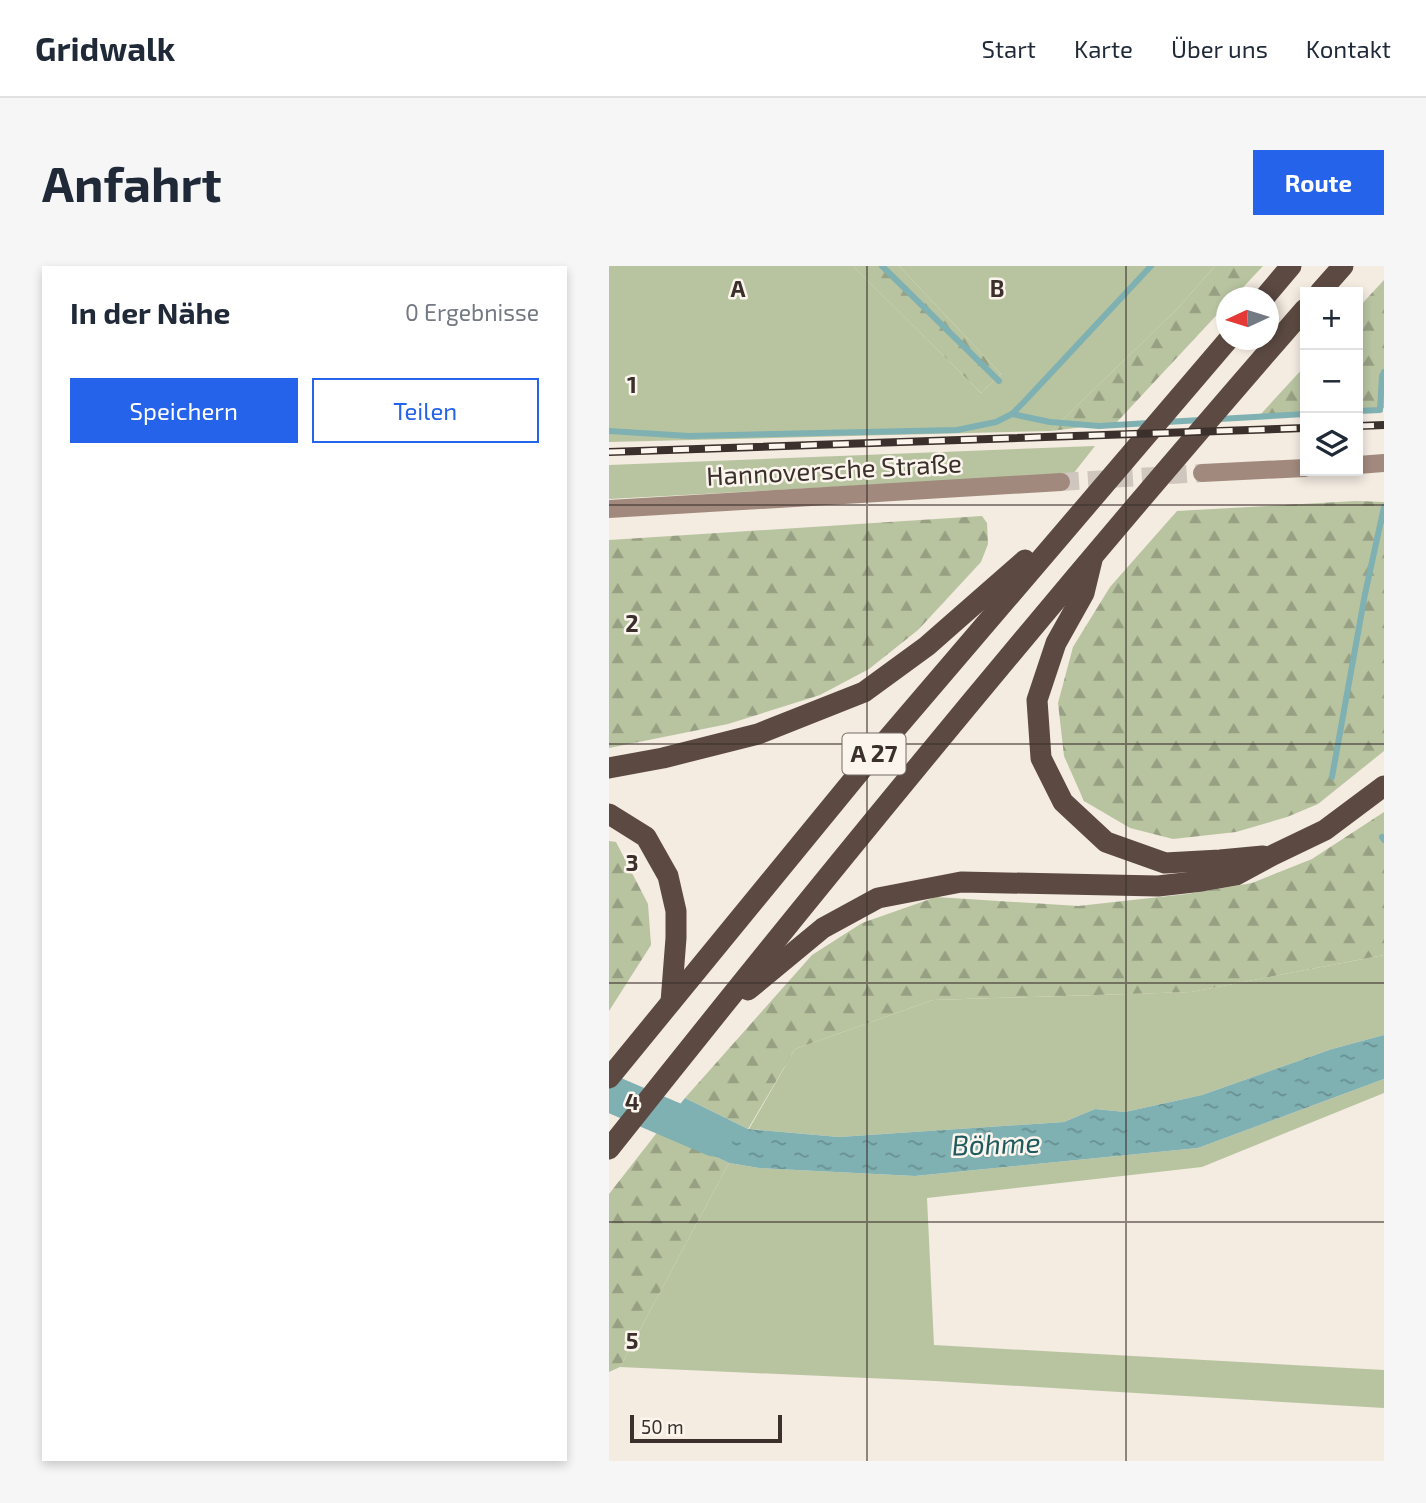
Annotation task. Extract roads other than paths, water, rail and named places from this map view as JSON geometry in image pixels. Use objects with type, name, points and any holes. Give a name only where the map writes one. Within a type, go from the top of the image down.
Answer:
[{"type":"highway","points":[[1273,287],[1291,266]]},
{"type":"highway","points":[[1324,287],[1343,266]]},
{"type":"highway","name":"A 27","points":[[609,1149],[889,801],[1094,554],[1300,315]]},
{"type":"highway","name":"A 27","points":[[609,1078],[871,758],[1219,350]]},
{"type":"highway","points":[[609,768],[663,758],[758,734],[864,692],[927,646],[1081,509]]},
{"type":"highway","points":[[1094,554],[1084,593],[1055,643],[1037,700],[1041,758],[1063,802],[1107,842],[1165,863],[1273,855]]},
{"type":"highway","points":[[711,1020],[823,928],[878,898],[961,882],[1158,886],[1236,875],[1325,830],[1384,786]]},
{"type":"highway","points":[[609,814],[646,838],[668,876],[676,911],[671,1002]]},
{"type":"main road","points":[[1363,465],[1384,463]]},
{"type":"main road","points":[[1202,473],[1300,468]]},
{"type":"main road","name":"Hannoversche Straße","points":[[609,509],[1061,482]]},
{"type":"water","points":[[1384,1035],[1384,1079],[1198,1148],[915,1176],[759,1168],[729,1163],[659,1130],[685,1098],[748,1129],[839,1137],[1064,1122],[1095,1109],[1125,1112],[1202,1095],[1332,1049]]},
{"type":"waterway","points":[[882,266],[999,381]]},
{"type":"waterway","points":[[609,431],[689,436],[957,430],[996,422],[1012,414],[1023,403],[1151,266]]},
{"type":"waterway","points":[[1363,411],[1380,410],[1384,372]]},
{"type":"waterway","points":[[1012,414],[1050,422],[1099,426],[1149,423]]},
{"type":"waterway","points":[[1219,419],[1300,414]]},
{"type":"waterway","points":[[1166,422],[1201,420]]},
{"type":"waterway","points":[[1332,777],[1365,594],[1384,507]]},
{"type":"waterway","name":"Böhme","points":[[609,1093],[714,1138]]},
{"type":"tunnel","points":[[1061,482],[1202,473]]},
{"type":"railway","points":[[1363,426],[1384,425]]},
{"type":"railway","points":[[609,452],[1300,428]]}]
